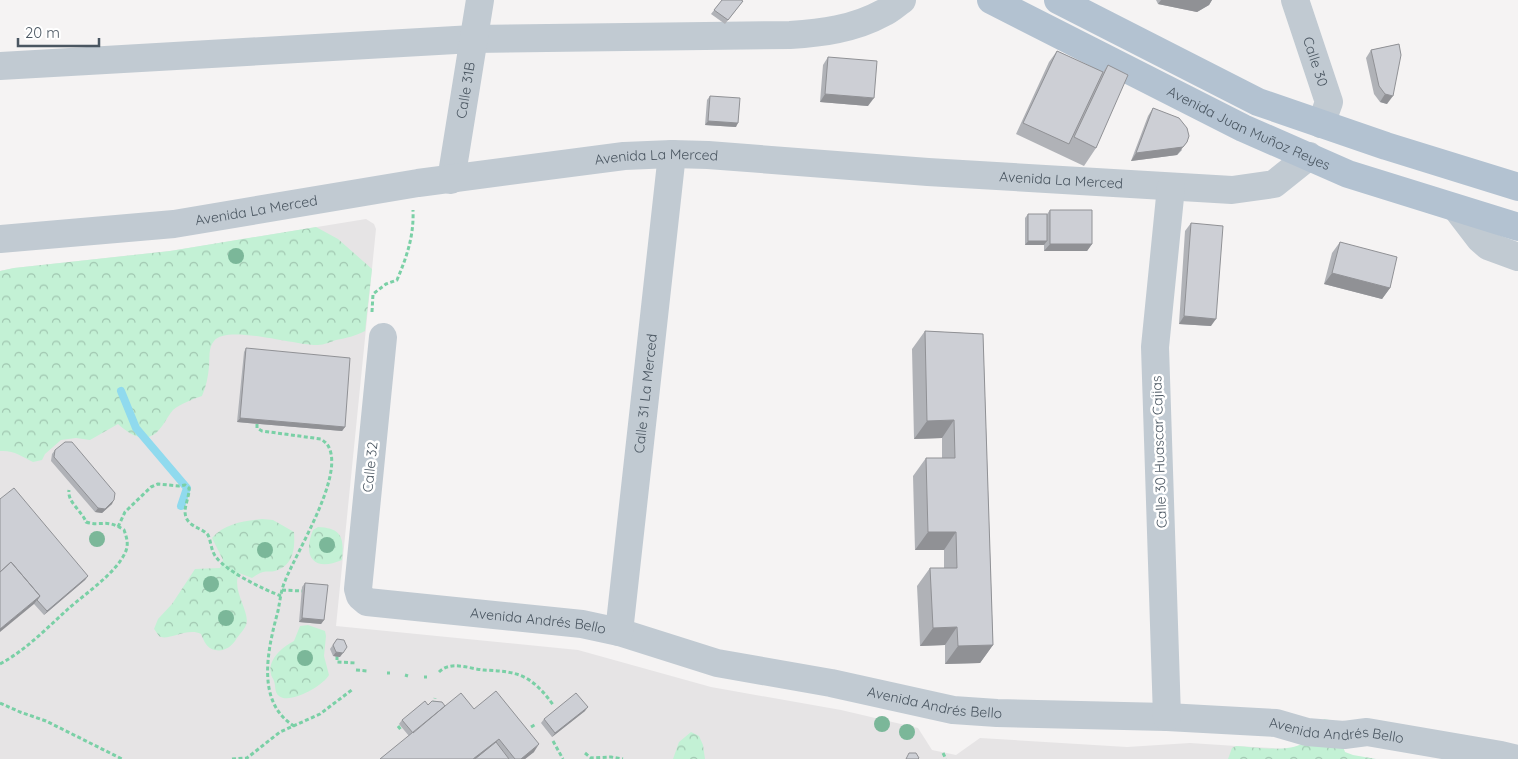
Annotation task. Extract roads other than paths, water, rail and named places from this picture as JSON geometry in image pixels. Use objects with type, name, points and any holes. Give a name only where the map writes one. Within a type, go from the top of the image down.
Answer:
[{"type":"main road","name":"Avenida Juan Muñoz Reyes","points":[[991,0],[1243,128],[1348,174],[1518,227]]},
{"type":"main road","name":"Avenida Juan Muñoz Reyes","points":[[1058,0],[1258,102],[1386,146],[1518,187]]},
{"type":"main road","points":[[1309,156],[1321,124]]},
{"type":"street","name":"Calle 31B","points":[[451,180],[480,0]]},
{"type":"street","points":[[0,66],[473,39],[824,33],[859,24],[884,13],[902,0]]},
{"type":"street","name":"Calle 30","points":[[1295,0],[1330,102],[1321,124]]},
{"type":"street","name":"Calle 31 La Merced","points":[[619,632],[672,154]]},
{"type":"street","name":"Avenida La Merced","points":[[0,239],[174,224],[418,183],[624,156],[708,154],[928,172],[1232,190],[1274,184],[1309,156]]},
{"type":"street","name":"Calle 30 Huascar Cajias","points":[[1167,716],[1155,347],[1171,187]]},
{"type":"street","points":[[1457,209],[1480,239],[1488,246],[1518,257]]},
{"type":"street","name":"Calle 32","points":[[360,596],[358,589],[383,337]]},
{"type":"street","name":"Avenida Andrés Bello","points":[[360,596],[367,602],[582,624],[619,632],[718,663],[831,683],[953,710],[997,713],[1167,716],[1276,723],[1307,732],[1344,736],[1367,732],[1517,759]]},
{"type":"waterway","points":[[121,391],[136,428],[187,488],[181,506]]}]
